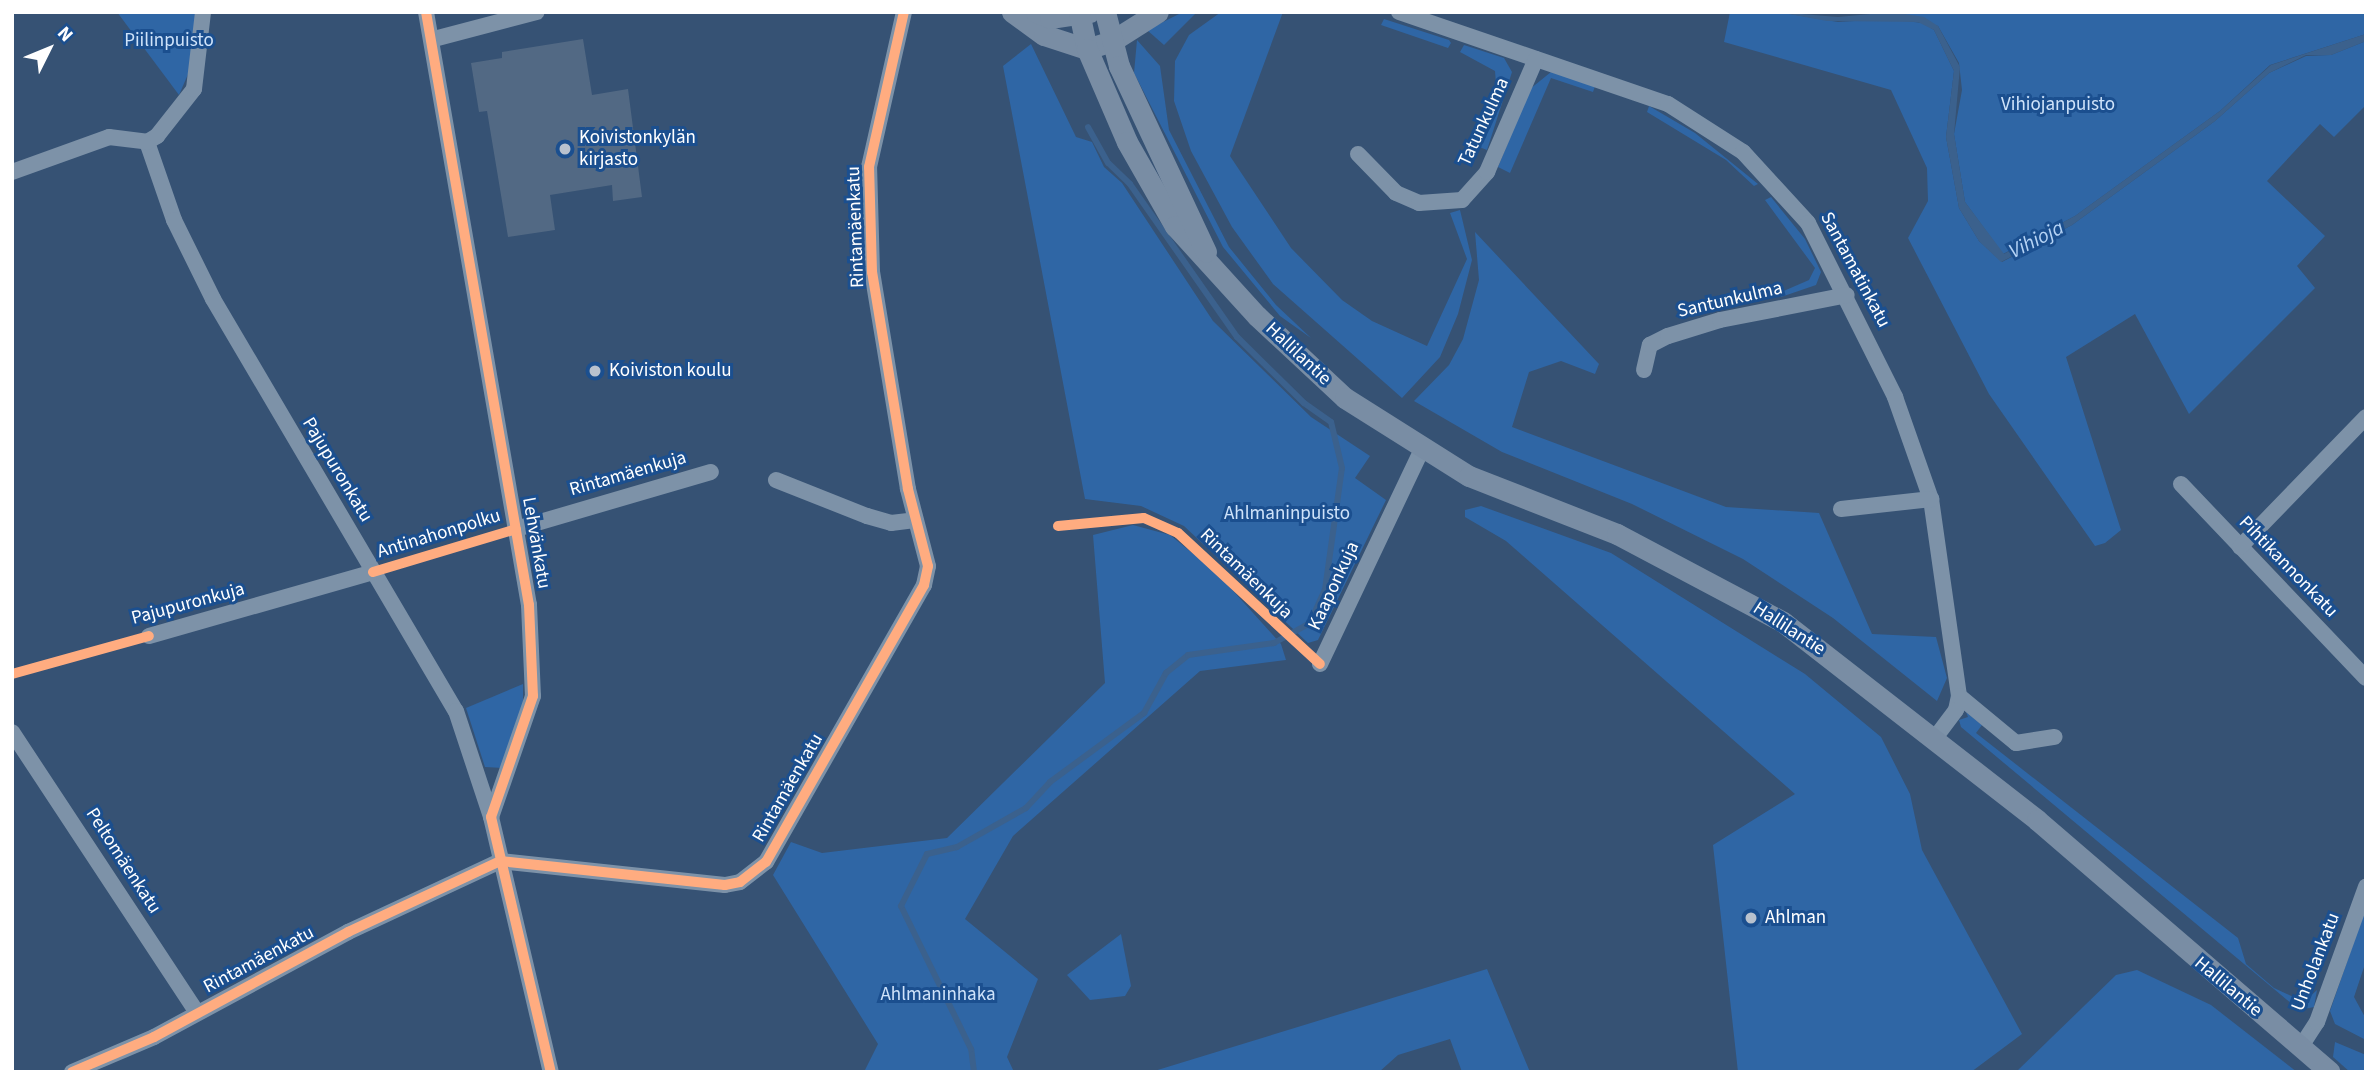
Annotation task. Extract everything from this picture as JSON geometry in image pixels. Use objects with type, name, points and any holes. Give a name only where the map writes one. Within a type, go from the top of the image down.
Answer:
[{"type":"main road","points":[[1012,12],[1044,35],[1087,49],[1112,41],[1158,12]]},
{"type":"main road","points":[[1036,12],[1051,18],[1083,13]]},
{"type":"main road","name":"Hallilantie","points":[[1105,12],[1112,41],[1157,153],[1193,215],[1208,257]]},
{"type":"main road","name":"Hallilantie","points":[[1083,13],[1087,49],[1127,142],[1175,226],[1208,257],[1257,316],[1316,373],[1421,451],[1710,580],[1783,622],[1935,738],[2330,1072]]},
{"type":"street","points":[[12,172],[109,137],[147,142],[178,116],[194,89],[203,12]]},
{"type":"street","name":"Lehvänkatu","points":[[426,12],[435,39],[529,606],[533,696],[491,817]]},
{"type":"street","points":[[435,39],[537,12]]},
{"type":"street","name":"Rintamäenkatu","points":[[72,1072],[197,1013],[348,932],[500,860],[715,884],[740,882],[759,870],[924,585],[928,566],[915,520],[872,272],[869,167],[904,12]]},
{"type":"street","name":"Santamatinkatu","points":[[1399,12],[1668,104],[1743,152],[1808,223],[1847,295],[1912,436],[1931,499],[1958,696]]},
{"type":"street","name":"Tatunkulma","points":[[1359,154],[1385,184],[1419,203],[1462,200],[1487,172],[1536,59]]},
{"type":"street","name":"Pajupuronkatu","points":[[147,142],[174,219],[213,299],[456,711],[491,817]]},
{"type":"street","name":"Santunkulma","points":[[1644,370],[1650,345],[1668,336],[1720,320],[1847,295]]},
{"type":"street","points":[[2240,547],[2366,417]]},
{"type":"street","name":"Kaaponkuja","points":[[1320,664],[1421,451]]},
{"type":"street","name":"Rintamäenkuja","points":[[516,529],[711,471]]},
{"type":"street","points":[[776,480],[891,523],[915,520]]},
{"type":"street","name":"Pihtikannonkatu","points":[[2181,484],[2366,678]]},
{"type":"street","points":[[1841,509],[1931,499]]},
{"type":"street","name":"Pajupuronkuja","points":[[149,636],[373,572]]},
{"type":"street","points":[[1935,738],[1956,710],[1958,696]]},
{"type":"street","points":[[1958,696],[2016,743],[2055,737]]},
{"type":"street","name":"Peltomäenkatu","points":[[13,736],[197,1013]]},
{"type":"street","points":[[491,817],[551,1072]]},
{"type":"street","name":"Unholankatu","points":[[2300,1048],[2317,1022],[2366,887]]},
{"type":"green space","name":"Piilinpuisto","points":[[117,12],[196,12],[192,65],[179,95]]},
{"type":"green space","points":[[1183,12],[1197,12],[1164,45],[1147,30]]},
{"type":"green space","points":[[1221,12],[1283,12],[1230,156],[1291,248],[1342,300],[1372,321],[1427,346],[1467,259],[1450,213],[1460,210],[1472,260],[1458,314],[1440,357],[1402,398],[1273,284],[1232,227],[1191,151],[1174,101],[1175,61],[1189,35]]},
{"type":"green space","points":[[1730,12],[1778,12],[1838,22],[1887,19],[1923,23],[1934,30],[1954,71],[1946,137],[1959,208],[1979,241],[2002,262],[2072,225],[2215,121],[2269,73],[2306,56],[2331,55],[2366,41],[2366,105],[2334,137],[2320,124],[2267,181],[2325,236],[2297,266],[2315,288],[2189,414],[2135,314],[2066,357],[2121,530],[2105,543],[2095,546],[1989,394],[1908,238],[1928,201],[1927,168],[1891,90],[1724,42]]},
{"type":"green space","name":"Vihiojanpuisto","points":[[1892,12],[2366,12],[2366,34],[2270,65],[2220,111],[2075,216],[2003,254],[1965,202],[1954,134],[1962,90],[1959,63],[1938,26]]},
{"type":"green space","points":[[1384,19],[1449,40],[1451,43],[1448,48],[1381,25]]},
{"type":"green space","points":[[1137,40],[1160,66],[1169,130],[1229,247],[1276,305],[1311,338],[1280,316],[1223,247],[1134,73]]},
{"type":"green space","name":"Ahlmaninpuisto","points":[[1031,44],[1076,137],[1092,142],[1104,167],[1122,183],[1213,321],[1311,417],[1370,456],[1355,478],[1386,500],[1318,640],[1308,643],[1184,526],[1141,506],[1085,499],[1003,66]]},
{"type":"green space","points":[[1464,45],[1504,58],[1512,72],[1487,150],[1474,145],[1496,84],[1495,71],[1460,52]]},
{"type":"green space","points":[[1551,72],[1595,86],[1593,92],[1551,78],[1510,173],[1498,167],[1530,89]]},
{"type":"green space","points":[[1649,106],[1695,133],[1758,184],[1754,186],[1726,160],[1647,112]]},
{"type":"green space","points":[[1771,197],[1805,239],[1821,272],[1816,285],[1781,297],[1779,293],[1809,280],[1815,268],[1765,200]]},
{"type":"green space","points":[[1475,232],[1599,364],[1595,374],[1561,361],[1529,372],[1512,427],[1726,507],[1819,513],[1872,634],[1936,637],[1947,678],[1937,701],[1833,618],[1743,559],[1632,504],[1502,452],[1414,401],[1449,365],[1463,339],[1479,280]]},
{"type":"green space","points":[[1481,506],[1611,553],[1805,674],[1881,737],[1910,794],[1922,850],[2022,1034],[1971,1072],[1738,1072],[1713,845],[1795,794],[1506,541],[1465,517],[1465,510]]},
{"type":"green space","name":"Ahlmaninhaka","points":[[1133,525],[1170,535],[1217,573],[1281,644],[1286,660],[1200,671],[1013,836],[965,919],[1038,979],[1007,1057],[1014,1072],[864,1072],[878,1044],[773,875],[791,842],[822,853],[947,838],[1105,683],[1093,535]]},
{"type":"green space","points":[[523,684],[523,704],[503,768],[485,767],[466,708]]},
{"type":"green space","points":[[1966,712],[1982,725],[1976,733],[2238,938],[2246,964],[2274,988],[2304,1002],[2317,990],[2314,1007],[2299,1010],[1961,727],[1959,720],[1968,717]]},
{"type":"green space","points":[[2366,907],[2366,961],[2354,997],[2366,1019],[2366,1040],[2335,1024],[2330,1011]]},
{"type":"green space","points":[[1121,934],[1131,986],[1125,996],[1090,1000],[1067,975]]},
{"type":"green space","points":[[1487,969],[1530,1072],[1462,1072],[1450,1039],[1398,1055],[1379,1072],[1151,1072]]},
{"type":"green space","points":[[2137,970],[2211,1005],[2297,1072],[2016,1072],[2116,975]]},
{"type":"green space","points":[[2335,1042],[2366,1055],[2366,1072],[2350,1072],[2333,1057]]},
{"type":"water","name":"Vihioja","points":[[1778,12],[1838,17],[1892,12],[1924,17],[1938,26],[1960,67],[1954,134],[1965,202],[2004,254],[2075,216],[2220,111],[2271,65],[2366,34],[2366,41],[2331,55],[2306,55],[2269,73],[2215,121],[2072,225],[2001,262],[1979,241],[1959,208],[1946,137],[1954,71],[1934,30],[1918,22],[1827,21]]},
{"type":"building","name":"Koivistonkylän kirjasto","points":[[583,39],[592,95],[628,89],[642,197],[613,201],[612,185],[550,195],[555,230],[508,237],[487,111],[479,112],[471,63],[502,58],[502,52]]},
{"type":"waterway","points":[[974,1072],[971,1049],[901,906],[927,854],[957,847],[1026,808],[1050,782],[1144,713],[1166,673],[1188,655],[1274,643],[1310,623],[1325,590],[1342,468],[1331,422],[1304,403],[1237,337],[1130,184],[1108,163],[1088,127]]},
{"type":"cycle path","name":"Antinahonpolku","points":[[426,12],[529,605],[533,696],[491,817],[551,1072]]},
{"type":"cycle path","points":[[72,1072],[154,1037],[348,932],[500,861],[725,885],[740,882],[766,862],[924,585],[928,566],[908,489],[872,272],[869,167],[904,12]]},
{"type":"cycle path","points":[[1058,526],[1144,518],[1178,533],[1320,664]]},
{"type":"cycle path","name":"Antinahonpolku","points":[[373,572],[516,529]]},
{"type":"cycle path","points":[[12,674],[149,636]]},
{"type":"place","name":"Koivistonkylän kirjasto","points":[[565,149]]},
{"type":"place","name":"Koiviston koulu","points":[[595,371]]},
{"type":"place","name":"Ahlman","points":[[1751,918]]}]
